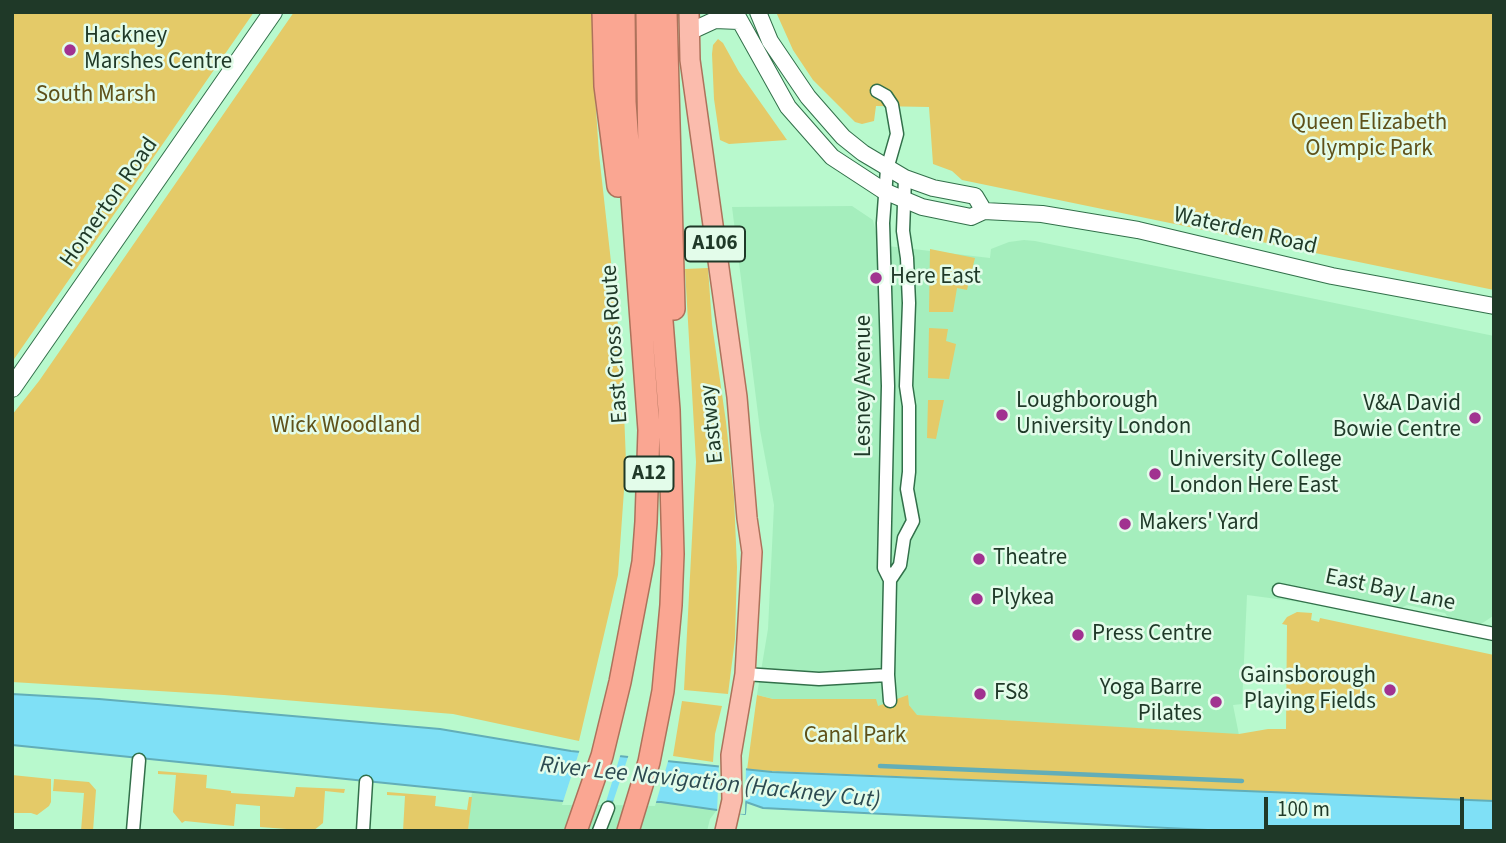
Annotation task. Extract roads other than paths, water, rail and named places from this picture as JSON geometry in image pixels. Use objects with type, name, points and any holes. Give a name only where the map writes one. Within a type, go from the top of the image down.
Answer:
[{"type":"highway","name":"A12","points":[[603,12],[605,86],[617,181],[637,263]]},
{"type":"highway","name":"East Cross Route","points":[[576,831],[602,756],[620,682],[643,562],[649,482],[649,430],[625,102],[624,12]]},
{"type":"highway","name":"East Cross Route","points":[[628,831],[649,762],[663,691],[673,555],[667,384],[649,156],[647,12]]},
{"type":"highway","name":"A12","points":[[666,12],[674,283],[674,329],[667,384]]},
{"type":"main road","name":"Homerton Road","points":[[12,388],[273,12]]},
{"type":"main road","name":"Eastway","points":[[689,22],[690,60],[737,397],[752,552],[745,674],[731,755],[728,822]]},
{"type":"street","points":[[758,12],[770,41],[808,97],[843,137],[887,169],[905,178],[933,188],[975,196],[984,211]]},
{"type":"street","points":[[689,22],[737,16]]},
{"type":"street","name":"Waterden Road","points":[[737,16],[788,107],[809,134],[841,165],[884,191],[922,207],[971,217],[984,211],[1052,215],[1138,230],[1332,276],[1494,306]]},
{"type":"street","name":"Lesney Avenue","points":[[877,91],[886,96],[892,105],[897,126],[897,138],[887,169],[884,191],[888,386],[884,568],[890,580],[890,702]]},
{"type":"street","name":"Lesney Avenue","points":[[890,580],[900,565],[904,538],[913,521],[907,483],[909,303],[903,231],[905,178]]},
{"type":"street","name":"East Bay Lane","points":[[1279,590],[1494,634]]},
{"type":"street","points":[[745,674],[819,679],[888,675]]},
{"type":"street","points":[[133,831],[139,760]]},
{"type":"street","points":[[363,831],[366,782]]},
{"type":"street","points":[[599,831],[608,808]]},
{"type":"water","name":"River Lee Navigation (Hackney Cut)","points":[[12,694],[99,699],[440,729],[571,751],[772,772],[1494,801],[1494,831],[1228,831],[763,808],[746,802],[745,814],[661,802],[562,801],[12,745]]},
{"type":"waterway","points":[[880,766],[1242,781]]},
{"type":"place","name":"Hackney Marshes Centre","points":[[70,50]]},
{"type":"place","name":"Here East","points":[[876,278]]},
{"type":"place","name":"Loughborough University London","points":[[1002,415]]},
{"type":"place","name":"V&A David Bowie Centre","points":[[1475,418]]},
{"type":"place","name":"University College London Here East","points":[[1155,474]]},
{"type":"place","name":"Makers' Yard","points":[[1125,524]]},
{"type":"place","name":"Theatre","points":[[979,559]]},
{"type":"place","name":"Plykea","points":[[977,599]]},
{"type":"place","name":"Press Centre","points":[[1078,635]]},
{"type":"place","name":"Gainsborough Playing Fields","points":[[1390,690]]},
{"type":"place","name":"FS8","points":[[980,694]]},
{"type":"place","name":"Yoga Barre Pilates","points":[[1216,702]]},
{"type":"park label","name":"South Marsh","points":[[96,96]]},
{"type":"park label","name":"Queen Elizabeth Olympic Park","points":[[1369,137]]},
{"type":"park label","name":"Wick Woodland","points":[[346,427]]},
{"type":"park label","name":"Canal Park","points":[[855,737]]}]
